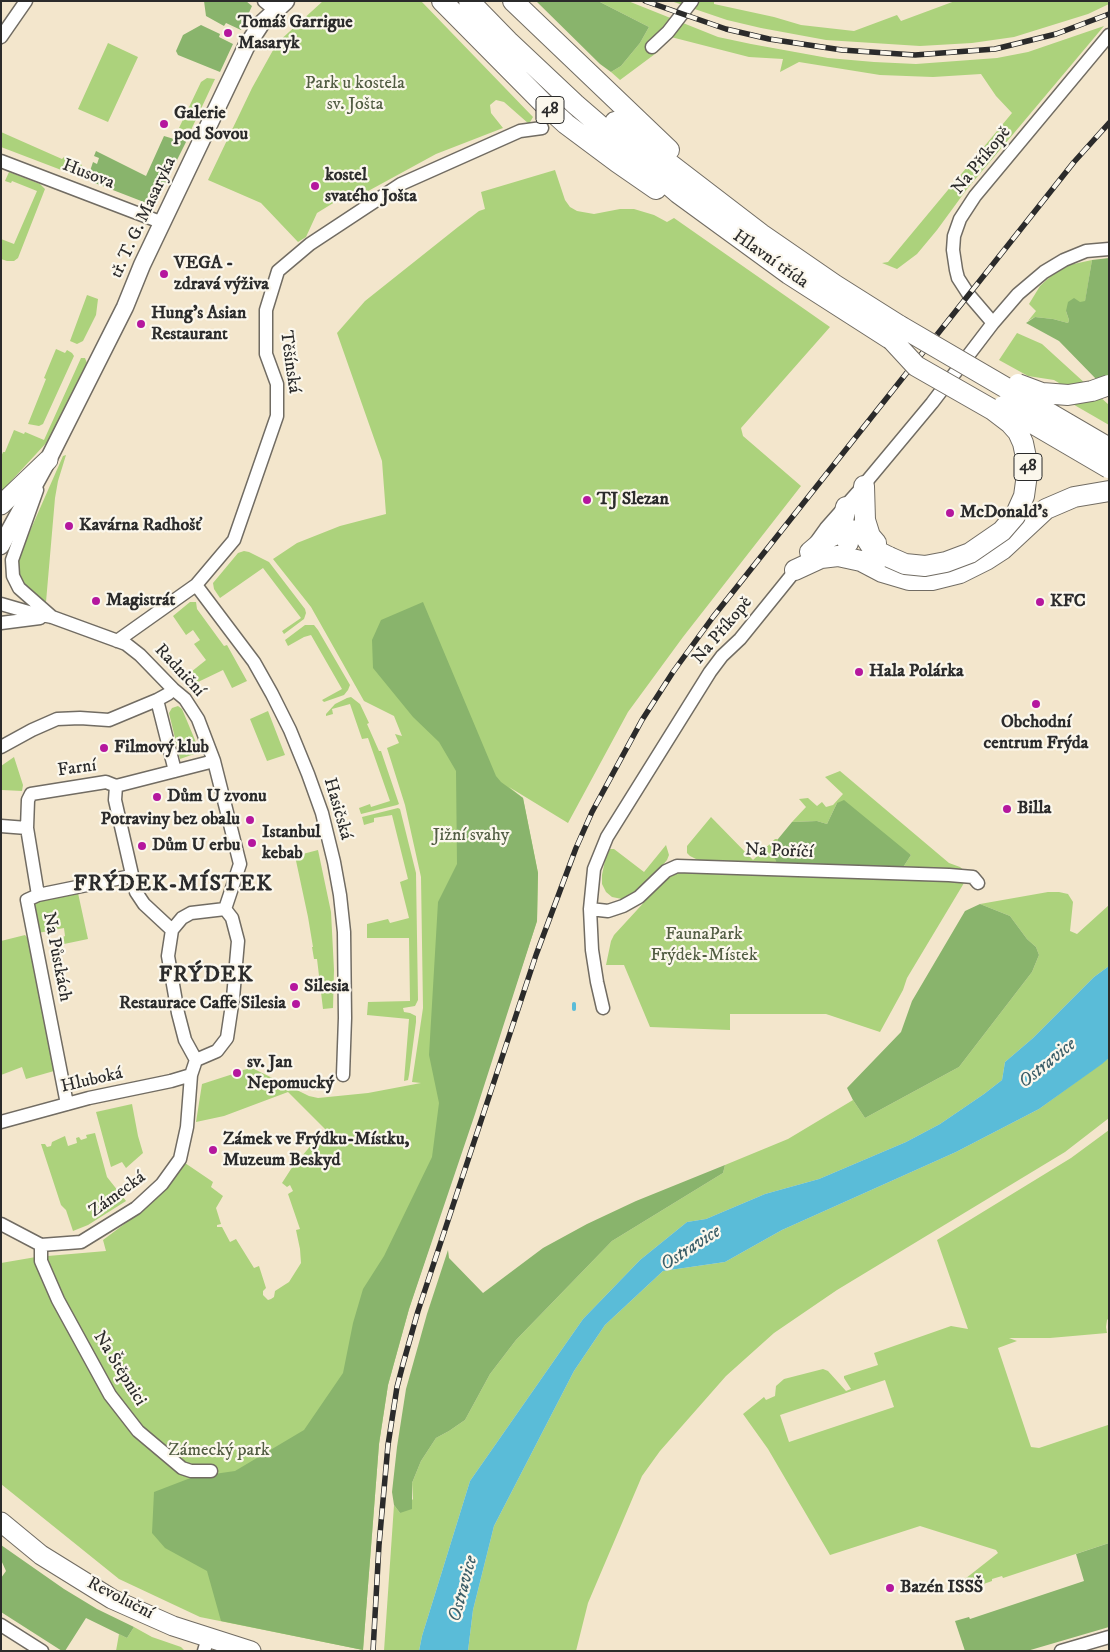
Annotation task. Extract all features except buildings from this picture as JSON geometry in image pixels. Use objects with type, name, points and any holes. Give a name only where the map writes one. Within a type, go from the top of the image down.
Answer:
[{"type":"main road","name":"48","points":[[442,1],[554,114],[618,162],[683,186],[768,229],[793,267]]},
{"type":"main road","name":"48","points":[[468,1],[508,42],[575,104],[683,186]]},
{"type":"main road","name":"48","points":[[486,1],[683,186]]},
{"type":"main road","name":"48","points":[[513,1],[683,186],[720,238],[747,257],[793,267]]},
{"type":"main road","name":"Hlavní třída","points":[[793,267],[1109,468]]},
{"type":"main road","name":"48","points":[[896,333],[937,338],[1015,382],[1037,392],[1068,395],[1092,391],[1109,385]]},
{"type":"main road","name":"48","points":[[896,333],[1109,448]]},
{"type":"main road","name":"48","points":[[795,570],[829,557],[875,553],[905,564],[925,566],[946,562],[970,553],[1002,531],[1015,516],[1022,500],[1028,471],[1026,454],[1018,432],[993,410],[916,366],[896,333]]},
{"type":"main road","points":[[1,505],[48,460]]},
{"type":"main road","points":[[864,486],[865,520],[875,553]]},
{"type":"main road","name":"48","points":[[843,531],[856,530],[861,532],[875,553],[882,572],[909,580],[932,580],[960,572],[986,560],[1003,548],[1046,509],[1074,497],[1109,491]]},
{"type":"main road","points":[[810,552],[824,540],[843,531],[842,517],[846,507]]},
{"type":"main road","name":"Revoluční","points":[[1,1522],[41,1556],[112,1599],[173,1626],[206,1644],[251,1651]]},
{"type":"street","points":[[1,37],[26,1]]},
{"type":"street","points":[[652,47],[692,1]]},
{"type":"street","name":"tř. T. G. Masaryka","points":[[48,460],[124,307],[246,47],[275,4]]},
{"type":"street","name":"Na Příkopě","points":[[993,324],[965,290],[956,270],[953,250],[954,236],[960,219],[975,196],[1109,35]]},
{"type":"street","name":"Těšínská","points":[[117,641],[196,585],[234,540],[277,416],[277,384],[266,354],[266,310],[278,271],[310,244],[401,184],[520,131],[542,128]]},
{"type":"street","name":"Husova","points":[[1,161],[163,223]]},
{"type":"street","name":"Na Příkopě","points":[[604,1008],[597,982],[592,950],[590,909],[594,869],[607,837],[710,672],[722,656],[740,639],[810,552],[826,528],[864,486],[1018,294],[1054,265],[1086,251],[1109,249]]},
{"type":"street","points":[[1,523],[48,460]]},
{"type":"street","points":[[1,546],[48,460]]},
{"type":"street","points":[[48,460],[12,560],[12,568],[13,576],[19,588],[52,617]]},
{"type":"street","name":"Hasičská","points":[[196,585],[254,662],[272,694],[290,730],[322,813],[334,862],[344,932],[345,1018],[343,1075]]},
{"type":"street","name":"Radniční","points":[[1,604],[32,614],[52,617],[126,644],[186,699],[198,719],[214,761],[240,864],[225,909]]},
{"type":"street","points":[[1,623],[52,617]]},
{"type":"street","points":[[1,747],[57,719],[109,720],[157,700],[173,689]]},
{"type":"street","name":"Radniční","points":[[157,700],[175,771]]},
{"type":"street","name":"Farní","points":[[31,794],[106,782],[116,786],[214,761]]},
{"type":"street","points":[[116,786],[115,800],[136,892],[144,904],[172,930]]},
{"type":"street","name":"Na Půstkách","points":[[31,794],[28,800],[27,828],[38,895],[27,900],[67,1104]]},
{"type":"street","points":[[1,826],[27,828]]},
{"type":"street","name":"Na Poříčí","points":[[590,909],[608,911],[623,906],[639,897],[666,871],[677,866],[949,875],[973,877],[978,883]]},
{"type":"street","points":[[38,895],[132,876]]},
{"type":"street","points":[[225,909],[232,918],[238,941],[233,998],[226,1038],[217,1051],[196,1060],[185,1040],[178,1013],[168,956],[172,930],[182,918],[191,913],[225,909]]},
{"type":"street","name":"Zámecká","points":[[41,1245],[81,1242],[136,1208],[162,1184],[180,1158],[187,1127],[191,1075],[196,1060]]},
{"type":"street","name":"Hluboká","points":[[1,1122],[67,1104],[191,1075]]},
{"type":"street","points":[[1,1224],[41,1245]]},
{"type":"street","name":"Na Štěpnici","points":[[41,1245],[41,1261],[58,1300],[110,1395],[138,1431],[182,1468],[191,1471],[211,1471]]},
{"type":"street","points":[[1,1625],[42,1651]]},
{"type":"street","points":[[1061,1651],[1109,1637]]},
{"type":"green space","points":[[204,1],[246,1],[252,6],[241,30],[226,23],[224,26],[206,16]]},
{"type":"green space","name":"Park u kostela sv. Jošta","points":[[323,1],[421,1],[533,117],[529,124],[504,102],[496,100],[490,105],[491,113],[503,128],[436,154],[359,196],[344,193],[343,197],[317,213],[306,237],[298,242],[261,203],[208,180],[252,88],[277,43]]},
{"type":"green space","points":[[536,1],[598,1],[649,27],[640,43],[621,66],[611,72],[600,64]]},
{"type":"green space","points":[[598,1],[628,1],[718,37],[828,58],[874,62],[916,64],[997,58],[1028,52],[1104,26],[967,189],[917,254],[897,269],[882,263],[888,262],[1012,113],[996,96],[981,74],[933,77],[880,75],[799,62],[780,72],[783,59],[749,57],[671,37],[655,54],[620,80],[611,72],[621,66],[640,43],[649,27]]},
{"type":"green space","points":[[671,1],[714,1],[714,4],[801,25],[854,31],[897,15],[901,21],[955,1],[1109,1],[1109,4],[1088,14],[1014,37],[972,43],[920,46],[826,40],[727,20]]},
{"type":"green space","points":[[201,25],[220,34],[219,37],[233,44],[220,72],[178,55],[176,51],[183,35]]},
{"type":"green space","points":[[108,43],[138,57],[108,122],[78,109]]},
{"type":"green space","points":[[207,78],[215,79],[191,130],[187,131],[179,128],[201,82]]},
{"type":"green space","points":[[1,132],[62,159],[64,157],[82,165],[77,176],[1,147]]},
{"type":"green space","points":[[176,134],[185,138],[186,142],[157,200],[153,204],[87,180],[93,162],[97,164],[99,158],[94,156],[96,151],[146,176],[164,136],[174,139]]},
{"type":"green space","points":[[555,170],[565,200],[570,207],[577,211],[594,214],[620,209],[634,209],[654,215],[667,222],[674,218],[830,327],[741,428],[743,436],[801,486],[683,637],[628,712],[568,823],[509,787],[523,798],[538,873],[537,921],[409,1309],[388,1385],[379,1444],[363,1650],[200,1617],[119,1579],[1,1484],[1,1263],[36,1257],[106,1251],[103,1240],[161,1194],[185,1163],[213,1182],[211,1187],[223,1196],[216,1208],[221,1224],[217,1225],[217,1227],[222,1227],[230,1242],[236,1239],[254,1268],[259,1266],[266,1288],[263,1291],[263,1295],[268,1300],[271,1299],[274,1297],[275,1291],[289,1282],[301,1263],[296,1230],[300,1229],[288,1194],[293,1191],[290,1185],[287,1187],[282,1183],[291,1169],[318,1137],[325,1136],[325,1129],[288,1092],[224,1116],[196,1122],[202,1084],[233,1074],[238,1075],[243,1070],[252,1068],[309,1096],[318,1098],[368,1093],[421,1083],[412,1082],[423,1008],[421,877],[405,805],[387,748],[399,743],[395,734],[402,736],[394,716],[364,701],[311,607],[273,559],[297,543],[340,526],[386,514],[382,461],[337,333],[365,301],[458,227],[479,211],[485,209],[481,192]]},
{"type":"green space","points":[[9,172],[40,184],[45,189],[18,258],[14,261],[1,259],[1,239],[14,244],[37,191],[12,181],[11,183],[5,181]]},
{"type":"green space","points":[[1109,258],[1109,375],[1097,380],[1059,341],[1026,323],[1035,317],[1068,323],[1066,311],[1068,302],[1074,298],[1080,302],[1085,301],[1092,260]]},
{"type":"green space","points":[[1092,260],[1085,302],[1066,311],[1068,323],[1035,317],[1028,321],[1036,311],[1029,304],[1040,286],[1051,276],[1069,265]]},
{"type":"green space","points":[[87,295],[98,299],[96,315],[83,341],[77,344],[70,341]]},
{"type":"green space","points":[[1017,333],[1042,344],[1109,405],[1109,425],[1064,399],[1059,383],[1054,380],[1028,376],[999,360]]},
{"type":"green space","points":[[56,349],[65,353],[67,350],[74,356],[43,424],[39,426],[28,424],[46,379],[44,378]]},
{"type":"green space","points":[[81,358],[85,358],[87,363],[48,441],[1,492],[1,457],[14,430],[24,434],[25,432],[44,440]]},
{"type":"green space","points":[[66,455],[55,498],[46,602],[24,586],[18,578],[17,569],[19,556],[63,456]]},
{"type":"green space","points":[[244,551],[269,562],[305,609],[304,619],[284,634],[282,631],[301,618],[263,568],[220,598],[214,589],[213,583],[238,553]]},
{"type":"green space","points":[[190,602],[196,602],[197,609],[224,646],[227,645],[247,681],[232,688],[223,670],[198,682],[186,676],[206,660],[194,644],[200,640],[193,630],[186,635],[173,616]]},
{"type":"green space","name":"Jižní svahy","points":[[423,602],[496,776],[523,798],[538,873],[537,921],[475,1114],[409,1309],[388,1385],[379,1444],[363,1650],[221,1621],[207,1571],[165,1548],[152,1533],[154,1492],[193,1477],[235,1471],[304,1430],[343,1373],[353,1323],[363,1289],[384,1256],[432,1157],[439,1103],[429,1055],[438,902],[457,864],[456,771],[439,742],[413,717],[373,668],[372,640],[381,620]]},
{"type":"green space","points":[[305,625],[314,625],[318,630],[350,685],[344,695],[324,702],[322,700],[342,689],[311,635],[288,646],[285,640]]},
{"type":"green space","points":[[351,697],[360,704],[369,723],[367,724],[379,751],[381,751],[399,804],[361,814],[359,808],[370,804],[371,807],[390,801],[368,738],[362,739],[350,704],[332,709],[333,714],[326,716],[335,704]]},
{"type":"green space","points":[[178,706],[182,709],[200,752],[180,759],[169,713],[172,708]]},
{"type":"green space","points":[[268,711],[285,755],[267,761],[250,719]]},
{"type":"green space","points":[[14,757],[23,785],[22,791],[2,790],[1,796],[1,766]]},
{"type":"green space","points":[[840,771],[949,863],[960,867],[966,872],[902,869],[911,855],[837,803],[827,824],[817,821],[792,822],[806,807],[799,799],[808,798],[817,806],[822,802],[826,807],[833,805],[843,794],[825,777]]},
{"type":"green space","points":[[844,800],[911,855],[902,869],[777,864],[773,854],[778,839],[792,822],[817,821],[827,824],[837,803]]},
{"type":"green space","points":[[400,809],[416,873],[418,1000],[415,1006],[403,1008],[404,1012],[416,1016],[409,1075],[408,1080],[404,1081],[409,1019],[367,1015],[368,1002],[410,1001],[409,938],[367,938],[367,924],[388,919],[390,923],[409,918],[400,882],[408,879],[392,815],[374,818],[374,822],[364,825],[362,817]]},
{"type":"green space","points":[[711,817],[753,860],[775,839],[778,839],[773,853],[777,864],[700,861],[690,856],[687,853],[687,846]]},
{"type":"green space","points":[[666,845],[669,855],[667,860],[640,892],[630,898],[622,899],[612,897],[606,892],[602,884],[602,875],[605,860],[610,849],[614,849],[644,872]]},
{"type":"green space","points":[[318,850],[331,912],[334,970],[333,1008],[323,1009],[317,959],[314,959],[308,917],[295,856]]},
{"type":"green space","name":"FaunaPark Frýdek-Místek","points":[[678,871],[964,881],[964,883],[907,978],[903,990],[880,1032],[826,1014],[730,1014],[730,1030],[650,1027],[624,965],[606,965],[614,935],[671,873]]},
{"type":"green space","points":[[1048,892],[1068,894],[1073,902],[1070,931],[1077,934],[1109,905],[1109,966],[1094,977],[1033,1038],[1005,1062],[1002,1080],[940,1124],[906,1142],[819,1179],[765,1194],[706,1219],[687,1222],[640,1260],[583,1319],[470,1481],[419,1651],[384,1651],[394,1505],[400,1513],[413,1499],[412,1483],[421,1461],[436,1438],[465,1420],[490,1374],[516,1340],[612,1241],[723,1173],[725,1165],[788,1139],[853,1100],[865,1118],[959,1067],[1032,972],[1039,955],[1036,947],[1027,939],[1010,916],[980,904]]},
{"type":"green space","points":[[78,893],[88,939],[64,944],[64,928],[38,933],[33,902]]},
{"type":"green space","points":[[980,904],[1010,916],[1027,939],[1036,947],[1039,955],[1032,972],[959,1067],[865,1118],[847,1088],[901,1032],[912,1001],[965,911]]},
{"type":"green space","points":[[25,935],[29,940],[53,1055],[54,1071],[26,1079],[22,1067],[1,1075],[1,941]]},
{"type":"green space","points":[[1109,1058],[1109,1118],[1065,1152],[837,1290],[774,1333],[726,1376],[660,1451],[642,1476],[588,1603],[576,1651],[468,1651],[473,1610],[494,1526],[574,1371],[605,1325],[663,1271],[725,1262],[782,1230],[956,1152],[1039,1109]]},
{"type":"green space","points":[[132,1104],[143,1153],[126,1168],[122,1162],[111,1167],[96,1112]]},
{"type":"green space","points":[[1109,1130],[1109,1318],[1106,1327],[1107,1333],[1050,1338],[1009,1338],[1017,1341],[998,1348],[1031,1447],[1039,1448],[1108,1425],[1109,1423],[1109,1543],[1003,1578],[1002,1576],[992,1579],[992,1581],[961,1592],[959,1595],[956,1586],[998,1553],[996,1550],[920,1526],[830,1555],[768,1449],[743,1414],[764,1397],[766,1400],[775,1396],[776,1386],[784,1379],[823,1369],[828,1371],[846,1391],[851,1389],[844,1376],[878,1365],[874,1353],[951,1326],[968,1329],[937,1240],[1071,1158]],"holes":[[[885,1380],[894,1407],[789,1442],[780,1415]]]},
{"type":"green space","points":[[95,1133],[107,1177],[126,1201],[88,1225],[73,1231],[66,1210],[61,1205],[41,1144],[45,1144],[47,1147],[51,1146],[52,1142],[65,1136],[68,1146],[77,1143],[76,1138],[79,1137],[81,1140],[87,1138],[86,1135]]},
{"type":"green space","points":[[725,1165],[723,1173],[612,1241],[516,1340],[490,1374],[465,1420],[436,1438],[421,1461],[412,1483],[412,1509],[400,1513],[394,1505],[392,1492],[406,1389],[427,1314],[448,1250],[449,1258],[483,1293],[543,1248],[587,1224],[636,1201]]},
{"type":"green space","points":[[1109,1543],[1109,1627],[1027,1651],[965,1651],[955,1621],[969,1617],[970,1619],[1084,1581],[1076,1554]]},
{"type":"green space","points":[[1,1545],[64,1589],[97,1609],[134,1627],[127,1638],[86,1618],[65,1651],[62,1651],[1,1612],[1,1578],[6,1571],[1,1560]]},
{"type":"green space","points":[[134,1627],[152,1637],[181,1647],[185,1651],[116,1651],[119,1634],[127,1638]]},
{"type":"water","name":"Ostravice","points":[[1109,966],[1109,1058],[1039,1109],[956,1152],[782,1230],[725,1262],[663,1271],[605,1325],[574,1371],[494,1526],[473,1610],[468,1651],[419,1651],[470,1481],[583,1319],[640,1260],[687,1222],[706,1219],[765,1194],[819,1179],[906,1142],[940,1124],[1002,1080],[1005,1062],[1033,1038],[1094,977]]},
{"type":"waterway","points":[[574,1004],[574,1009]]},
{"type":"railway","points":[[645,1],[726,29],[769,39],[842,50],[915,55],[995,49],[1056,34],[1109,14]]},
{"type":"railway","points":[[373,1651],[379,1545],[388,1445],[397,1387],[403,1364],[418,1311],[536,955],[576,848],[592,812],[642,720],[673,672],[713,617],[1074,162],[1109,123]]},
{"type":"place","name":"Tomáš Garrigue Masaryk","points":[[228,33]]},
{"type":"place","name":"Galerie pod Sovou","points":[[164,124]]},
{"type":"place","name":"kostel svatého Jošta","points":[[315,186]]},
{"type":"place","name":"VEGA - zdravá výživa","points":[[164,274]]},
{"type":"place","name":"Hung's Asian Restaurant","points":[[141,324]]},
{"type":"place","name":"TJ Slezan","points":[[587,500]]},
{"type":"place","name":"McDonald's","points":[[950,513]]},
{"type":"place","name":"Kavárna Radhošť","points":[[69,526]]},
{"type":"place","name":"Magistrát","points":[[96,601]]},
{"type":"place","name":"KFC","points":[[1040,602]]},
{"type":"place","name":"Hala Polárka","points":[[859,672]]},
{"type":"place","name":"Obchodní centrum Frýda","points":[[1036,704]]},
{"type":"place","name":"Filmový klub","points":[[104,748]]},
{"type":"place","name":"Dům U zvonu","points":[[157,797]]},
{"type":"place","name":"Billa","points":[[1007,809]]},
{"type":"place","name":"Potraviny bez obalu","points":[[250,820]]},
{"type":"place","name":"Istanbul kebab","points":[[252,843]]},
{"type":"place","name":"Dům U erbu","points":[[142,846]]},
{"type":"place","name":"Silesia","points":[[294,987]]},
{"type":"place","name":"Restaurace Caffe Silesia","points":[[296,1004]]},
{"type":"place","name":"sv. Jan Nepomucký","points":[[237,1073]]},
{"type":"place","name":"Zámek ve Frýdku-Místku, Muzeum Beskyd","points":[[213,1150]]},
{"type":"place","name":"Bazén ISSŠ","points":[[890,1588]]},
{"type":"district","name":"FRÝDEK-MÍSTEK","points":[[173,885]]},
{"type":"district","name":"FRÝDEK","points":[[206,976]]},
{"type":"park label","name":"Zámecký park","points":[[219,1451]]}]
